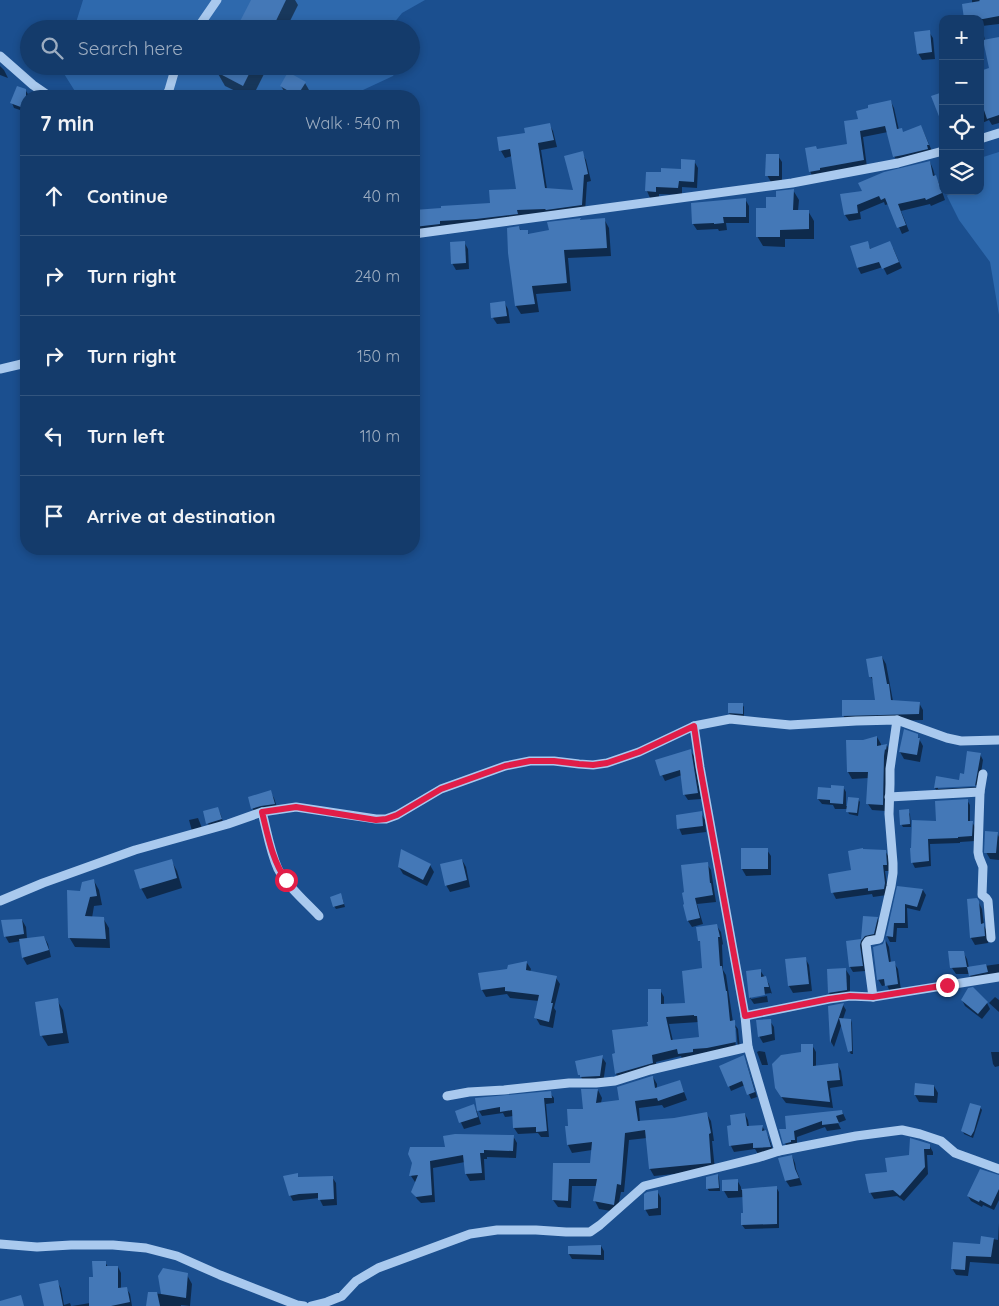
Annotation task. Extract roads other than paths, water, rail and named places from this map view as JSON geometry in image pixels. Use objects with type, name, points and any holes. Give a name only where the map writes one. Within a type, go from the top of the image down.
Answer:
[{"type":"street","points":[[203,20],[217,0]]},
{"type":"street","points":[[0,56],[20,74]]},
{"type":"street","points":[[22,75],[40,90]]},
{"type":"street","points":[[169,90],[173,75]]},
{"type":"street","points":[[984,138],[999,133]]},
{"type":"street","points":[[420,233],[792,183],[898,163],[939,151]]},
{"type":"street","points":[[0,369],[20,364]]},
{"type":"street","points":[[0,902],[44,883],[134,850],[228,824],[262,812],[296,807],[376,820],[386,819],[397,815],[441,789],[505,766],[530,761],[554,761],[593,765],[607,763],[639,752],[694,726],[730,719],[790,725],[896,720],[961,741],[999,740]]},
{"type":"street","points":[[873,997],[866,944],[868,941],[879,939],[892,886],[890,770],[896,720]]},
{"type":"street","points":[[694,726],[745,1016],[748,1047],[779,1151]]},
{"type":"street","points":[[983,774],[980,792],[978,854],[983,863],[982,895],[988,902],[991,938]]},
{"type":"street","points":[[890,797],[980,792]]},
{"type":"street","points":[[262,812],[273,856],[279,870],[319,916]]},
{"type":"street","points":[[745,1016],[829,999],[850,996],[873,997],[999,977]]},
{"type":"street","points":[[448,1096],[470,1092],[623,1080],[650,1070],[748,1047]]},
{"type":"street","points":[[311,1306],[342,1296],[356,1281],[378,1268],[470,1234],[497,1230],[590,1232],[600,1226],[644,1186],[779,1151],[856,1136],[902,1130],[941,1141],[955,1152],[999,1169]]},
{"type":"street","points":[[0,1244],[37,1247],[113,1245],[146,1248],[177,1256],[220,1275],[304,1306]]}]
